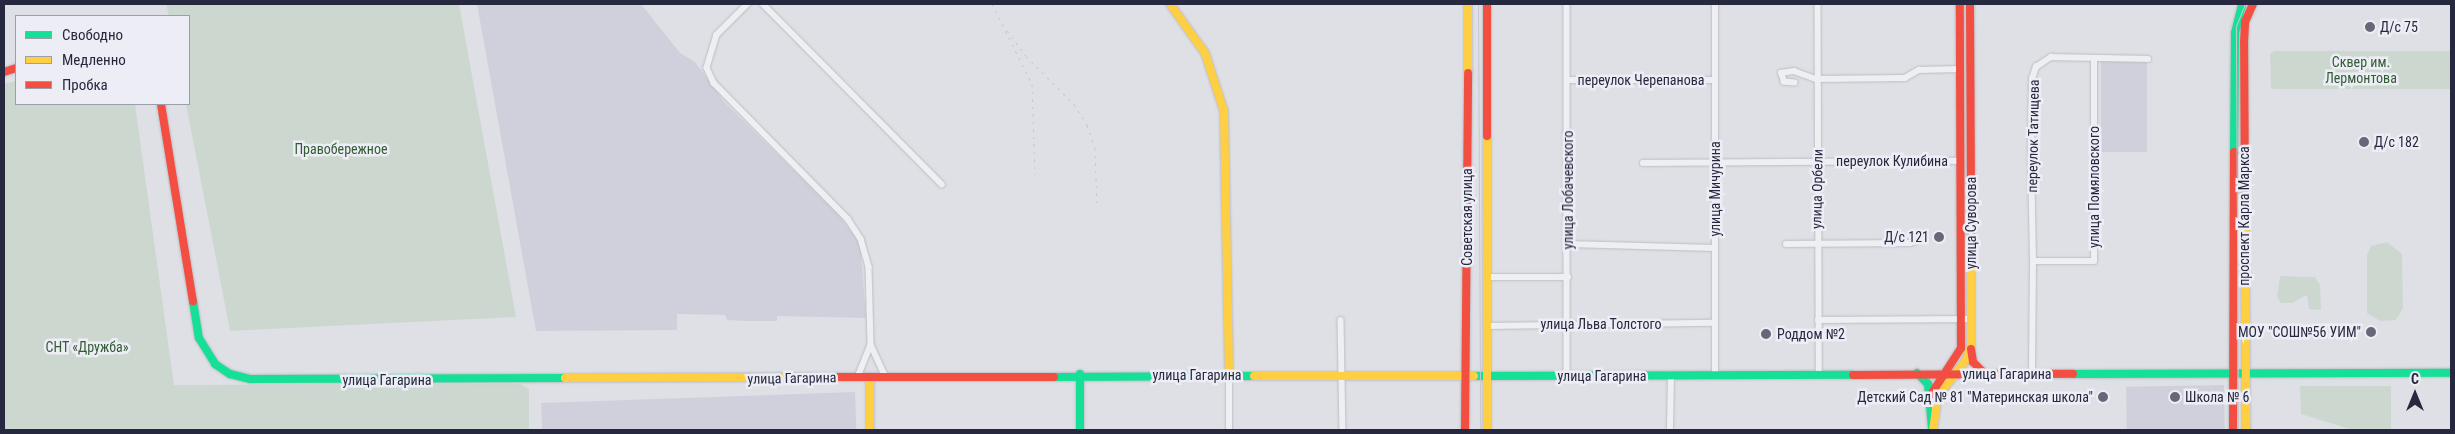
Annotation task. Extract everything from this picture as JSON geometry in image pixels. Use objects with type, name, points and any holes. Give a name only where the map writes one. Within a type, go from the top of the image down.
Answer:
[{"type":"main road","points":[[1170,4],[1206,53],[1224,111],[1229,375]]},
{"type":"main road","name":"Советская улица","points":[[1465,430],[1467,376],[1468,4]]},
{"type":"main road","name":"Советская улица","points":[[1487,4],[1487,430]]},
{"type":"main road","name":"улица Суворова","points":[[1930,396],[1960,353],[1960,4]]},
{"type":"main road","name":"улица Суворова","points":[[1933,430],[1938,396],[1966,360],[1971,346],[1970,4]]},
{"type":"main road","name":"проспект Карла Маркса","points":[[2233,430],[2235,33],[2242,4]]},
{"type":"main road","name":"проспект Карла Маркса","points":[[2246,430],[2244,43],[2246,22],[2253,4]]},
{"type":"main road","name":"улица Гагарина","points":[[161,105],[196,327],[209,358],[230,374],[280,380],[886,377],[1080,374],[1567,376],[1917,373],[2451,373]]},
{"type":"main road","points":[[1961,148],[1970,148]]},
{"type":"main road","points":[[1971,346],[1973,362],[1984,374]]},
{"type":"main road","name":"улица Суворова","points":[[1917,373],[1928,384],[1933,430]]},
{"type":"main road","points":[[1080,374],[1080,430]]},
{"type":"main road","points":[[870,377],[870,430]]},
{"type":"street","points":[[748,4],[717,35],[707,68],[714,83],[848,219],[861,239],[870,267],[871,345],[858,377]]},
{"type":"street","points":[[763,4],[942,184]]},
{"type":"street","name":"улица Лобачевского","points":[[1567,4],[1567,376]]},
{"type":"street","name":"улица Мичурина","points":[[1715,4],[1715,375]]},
{"type":"street","name":"улица Орбели","points":[[1818,4],[1816,79],[1820,374]]},
{"type":"street","name":"переулок Татищева","points":[[2033,261],[2032,79],[2036,67],[2051,57],[2148,59]]},
{"type":"street","name":"улица Помяловского","points":[[2033,261],[2094,261],[2094,58]]},
{"type":"street","points":[[1795,83],[1784,82],[1781,73],[1794,71],[1816,79],[1905,78],[1919,70],[1960,69]]},
{"type":"street","name":"переулок Черепанова","points":[[1567,80],[1715,80]]},
{"type":"street","name":"переулок Кулибина","points":[[1643,162],[1715,164],[1818,161],[1961,161]]},
{"type":"street","points":[[1786,244],[1910,243],[1924,238]]},
{"type":"street","points":[[1568,244],[1715,248]]},
{"type":"street","points":[[2032,374],[2033,261]]},
{"type":"street","points":[[1486,277],[1568,277]]},
{"type":"street","points":[[1818,320],[1971,319]]},
{"type":"street","points":[[1341,320],[1343,430]]},
{"type":"street","name":"улица Льва Толстого","points":[[1486,326],[1568,323],[1715,324]]},
{"type":"street","points":[[871,345],[886,377]]},
{"type":"street","points":[[1229,375],[1229,430]]},
{"type":"street","points":[[1670,430],[1671,375]]},
{"type":"shaded area","points":[[477,4],[641,4],[680,53],[695,62],[725,103],[837,213],[860,243],[866,318],[777,316],[777,321],[746,321],[727,320],[725,315],[677,314],[677,330],[536,331]]},
{"type":"shaded area","points":[[2101,59],[2147,59],[2147,152],[2101,152]]},
{"type":"shaded area","name":"Школа № 6","points":[[2224,385],[2225,430],[2127,430],[2126,387]]},
{"type":"shaded area","points":[[855,392],[856,430],[542,430],[541,403]]},
{"type":"green space","name":"Правобережное","points":[[166,4],[459,4],[516,317],[230,331],[186,105],[190,105],[190,15],[169,15]]},
{"type":"green space","name":"Сквер им. Лермонтова","points":[[2274,51],[2451,51],[2451,89],[2274,89],[2271,88],[2270,54]]},
{"type":"green space","name":"СНТ «Дружба»","points":[[15,81],[15,105],[135,105],[174,385],[520,384],[529,389],[529,430],[4,430],[4,84]]},
{"type":"green space","points":[[2387,242],[2402,254],[2403,308],[2396,320],[2380,321],[2367,313],[2367,255],[2371,246]]},
{"type":"green space","points":[[2280,276],[2315,277],[2320,285],[2321,310],[2309,309],[2307,295],[2292,303],[2281,303],[2277,296]]},
{"type":"green space","points":[[2300,386],[2391,386],[2391,430],[2353,430],[2301,414]]},
{"type":"tram line","points":[[1478,4],[1480,430]]},
{"type":"tram line","points":[[2238,430],[2236,26],[2245,4]]},
{"type":"railway","points":[[992,4],[1032,84],[1035,174]]},
{"type":"railway","points":[[1007,30],[1026,56],[1074,104],[1087,125],[1095,148],[1097,208]]},
{"type":"traffic: fast","points":[[2234,152],[2235,33],[2242,4]]},
{"type":"traffic: fast","points":[[193,301],[199,338],[215,364],[230,374],[250,379],[565,378]]},
{"type":"traffic: fast","points":[[1917,373],[1928,384],[1932,428]]},
{"type":"traffic: fast","points":[[2073,374],[2451,373]]},
{"type":"traffic: fast","points":[[1080,374],[1080,430]]},
{"type":"traffic: fast","points":[[1474,376],[1853,375]]},
{"type":"traffic: fast","points":[[1054,377],[1254,376]]},
{"type":"traffic: slow","points":[[1170,4],[1205,53],[1224,111],[1229,375]]},
{"type":"traffic: slow","points":[[1468,4],[1468,73]]},
{"type":"traffic: slow","points":[[1487,136],[1487,430]]},
{"type":"traffic: slow","points":[[2245,211],[2246,430]]},
{"type":"traffic: slow","points":[[1933,430],[1938,396],[1966,360],[1971,346],[1971,232]]},
{"type":"traffic: slow","points":[[1254,376],[1474,376]]},
{"type":"traffic: slow","points":[[565,378],[819,377]]},
{"type":"traffic: slow","points":[[870,377],[870,430]]},
{"type":"traffic: jam","points":[[1487,4],[1487,136]]},
{"type":"traffic: jam","points":[[1930,396],[1961,348],[1960,4]]},
{"type":"traffic: jam","points":[[1970,4],[1971,232]]},
{"type":"traffic: jam","points":[[2245,211],[2244,43],[2245,22],[2253,4]]},
{"type":"traffic: jam","points":[[4,72],[15,68]]},
{"type":"traffic: jam","points":[[1465,430],[1468,73]]},
{"type":"traffic: jam","points":[[161,105],[193,301]]},
{"type":"traffic: jam","points":[[2233,430],[2234,152]]},
{"type":"traffic: jam","points":[[1971,349],[1973,362],[1985,374]]},
{"type":"traffic: jam","points":[[1853,375],[2073,374]]},
{"type":"traffic: jam","points":[[819,377],[1054,377]]},
{"type":"place","name":"Д/с 75","points":[[2370,27]]},
{"type":"place","name":"Д/с 182","points":[[2364,142]]},
{"type":"place","name":"Д/с 121","points":[[1939,237]]},
{"type":"place","name":"МОУ \"СОШ№56 УИМ\"","points":[[2371,332]]},
{"type":"place","name":"Роддом №2","points":[[1766,334]]},
{"type":"place","name":"Детский Сад № 81 \"Материнская школа\"","points":[[2103,397]]},
{"type":"place","name":"Школа № 6","points":[[2175,397]]}]
